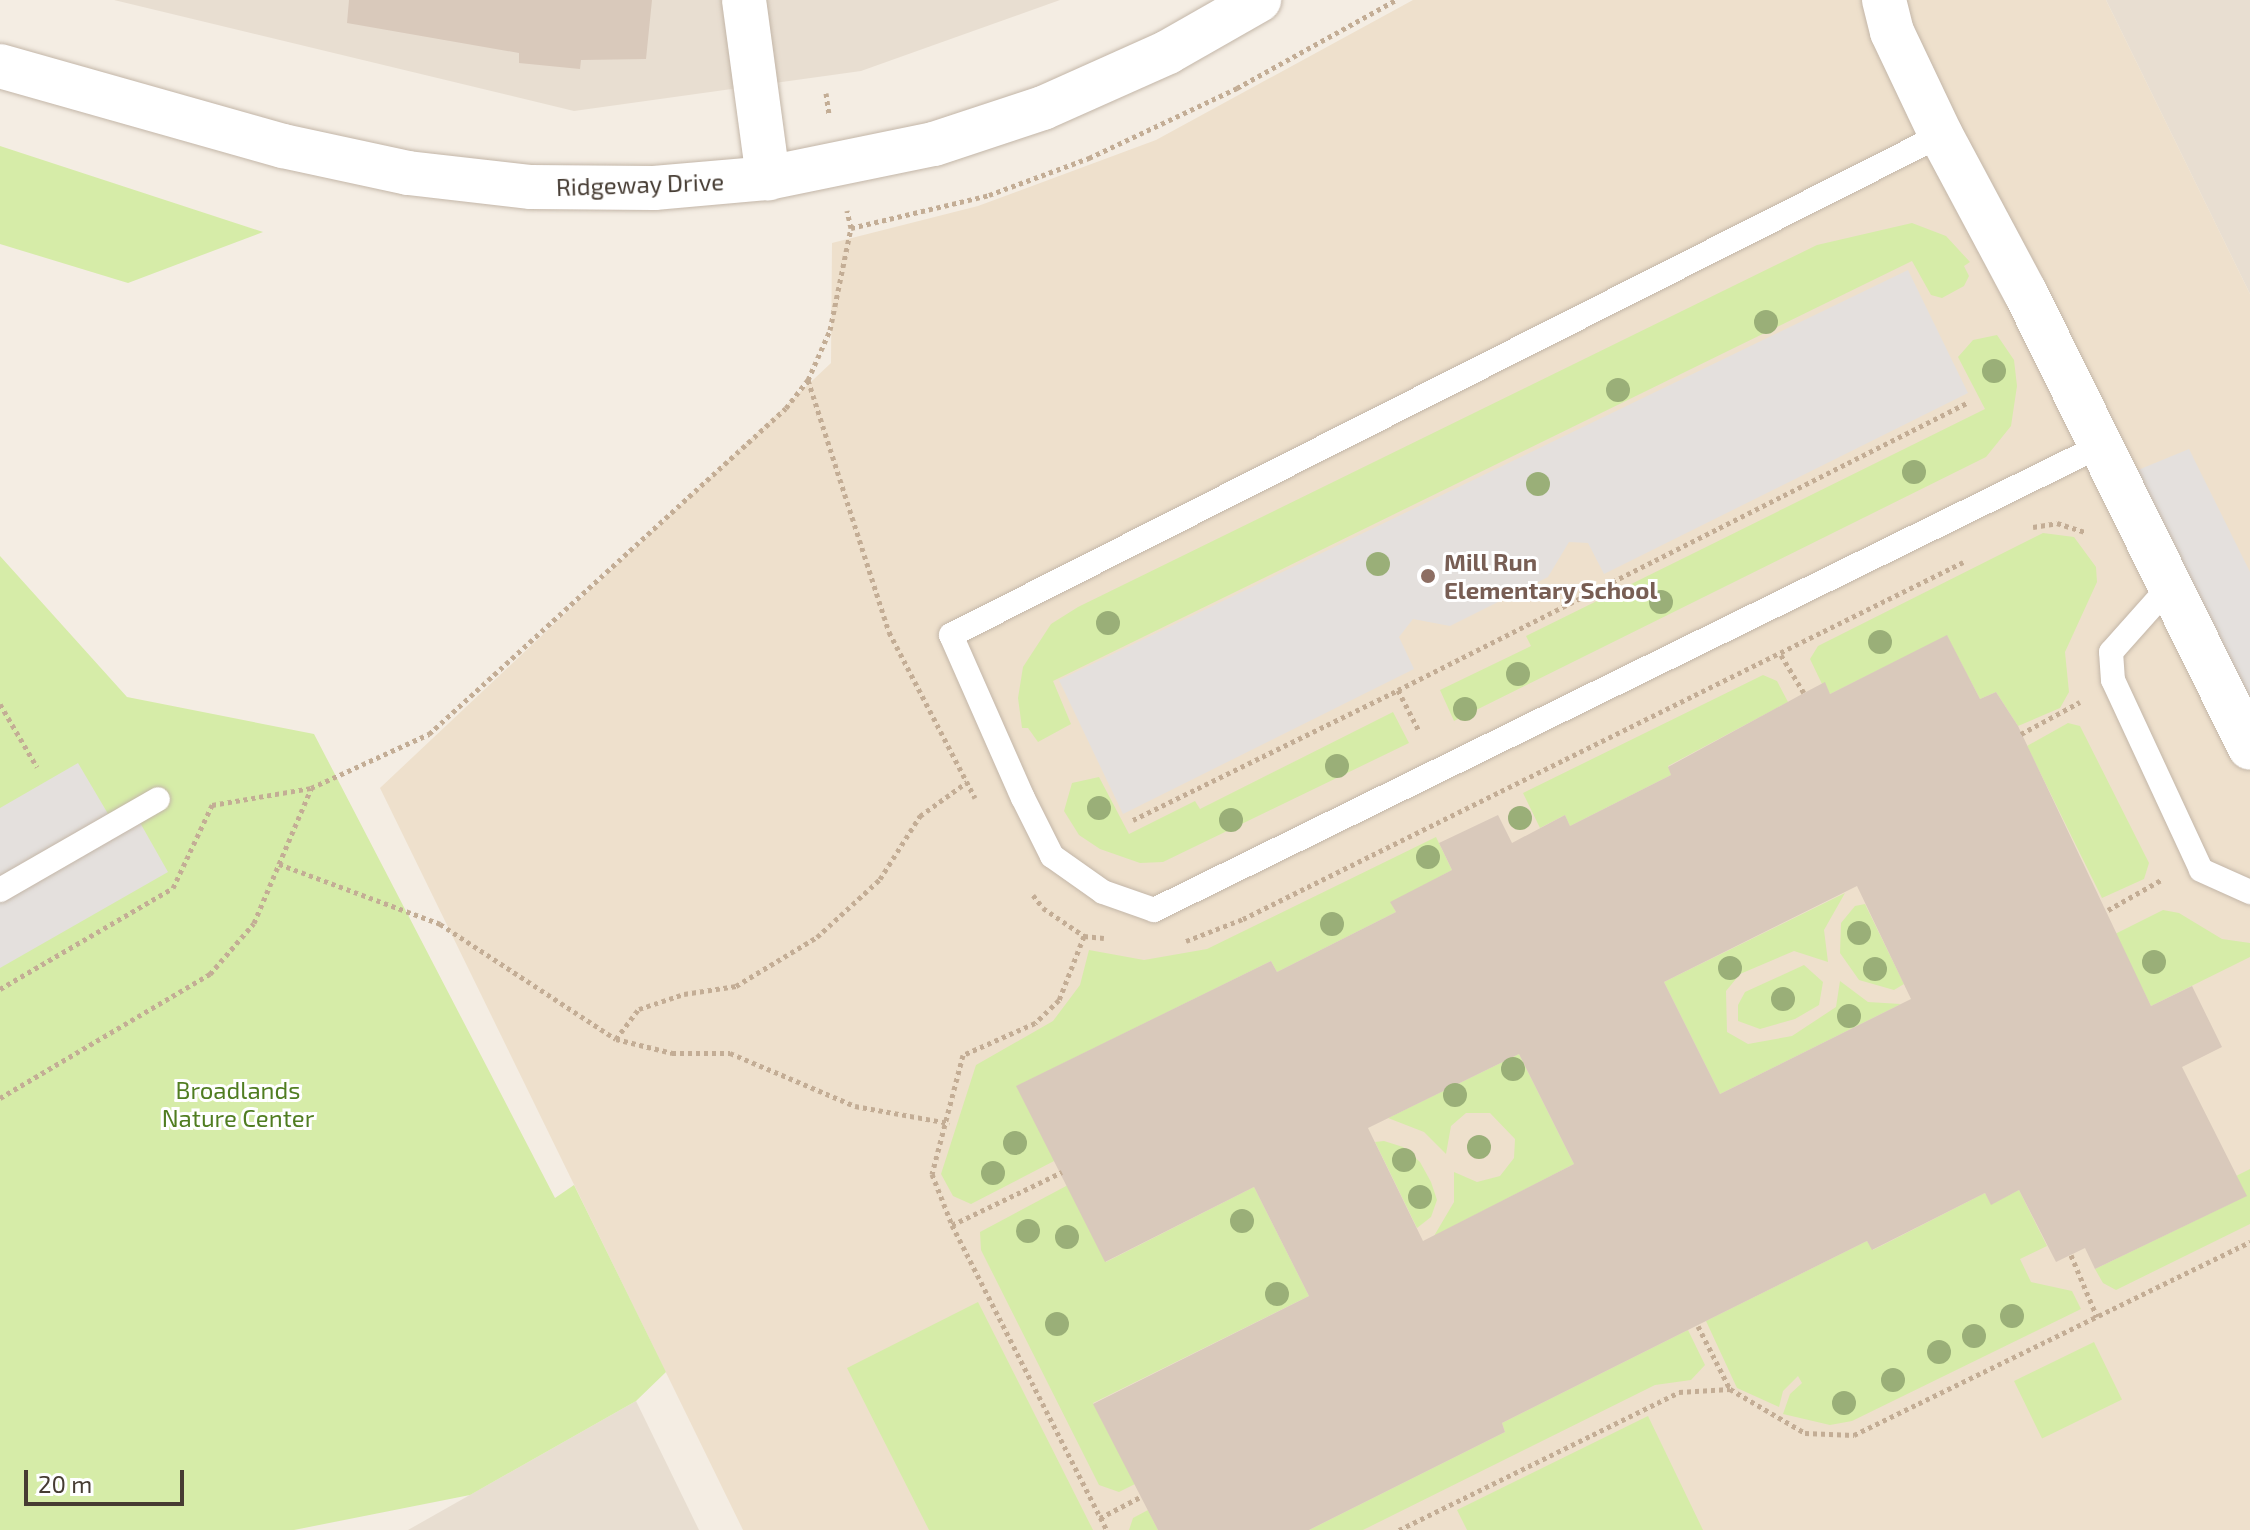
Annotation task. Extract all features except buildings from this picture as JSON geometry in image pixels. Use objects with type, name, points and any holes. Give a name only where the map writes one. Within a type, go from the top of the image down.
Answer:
[{"type":"street","points":[[744,0],[768,178]]},
{"type":"street","name":"Ridgeway Drive","points":[[0,66],[283,146],[408,173],[531,187],[654,188],[768,178],[934,144],[1043,108],[1168,52],[1259,0]]},
{"type":"street","points":[[1884,0],[1892,32],[1941,135],[2250,748]]},
{"type":"lane","points":[[1941,135],[951,635],[1028,810],[1052,856],[1103,892],[1154,910],[2100,446]]},
{"type":"lane","points":[[2169,587],[2111,652],[2113,680],[2201,870],[2250,892]]},
{"type":"lane","points":[[0,890],[158,799]]},
{"type":"path","points":[[0,989],[173,888],[212,805],[311,788],[429,734],[786,408],[808,380],[830,330],[851,228],[989,195],[1089,158],[1237,88],[1396,0]]},
{"type":"path","points":[[1133,820],[1967,403]]},
{"type":"path","points":[[1781,655],[1804,693]]},
{"type":"path","points":[[1398,690],[1419,731]]},
{"type":"path","points":[[2021,734],[2085,699]]},
{"type":"path","points":[[0,704],[37,767]]},
{"type":"path","points":[[616,1039],[639,1009],[684,994],[736,986],[817,937],[880,879],[920,816],[967,782]]},
{"type":"path","points":[[0,1098],[210,974],[254,923],[311,788]]},
{"type":"path","points":[[279,864],[440,924],[616,1039],[672,1053],[730,1053],[855,1106],[949,1123]]},
{"type":"path","points":[[2108,910],[2165,878]]},
{"type":"path","points":[[1084,936],[1059,1000],[1035,1023],[963,1055],[949,1123],[932,1174],[952,1225],[1107,1530]]},
{"type":"path","points":[[952,1225],[1062,1172]]},
{"type":"path","points":[[1698,1326],[1730,1389],[1805,1433],[1854,1435],[2250,1242]]},
{"type":"path","points":[[2071,1255],[2097,1317]]},
{"type":"path","points":[[1399,1530],[1679,1392],[1730,1389]]},
{"type":"path","points":[[1100,1519],[1142,1496]]},
{"type":"shaded area","points":[[114,0],[1060,0],[861,71],[574,111]]},
{"type":"shaded area","name":"Mill Run Elementary School","points":[[1413,0],[2106,0],[2250,294],[2250,1530],[743,1530],[380,788],[831,363],[832,243],[978,206],[1156,140]]},
{"type":"shaded area","points":[[2106,0],[2250,0],[2250,294]]},
{"type":"shaded area","points":[[1908,270],[1968,393],[1604,574],[1588,543],[1569,542],[1548,577],[1450,626],[1413,619],[1399,637],[1414,669],[1123,814],[1059,680]]},
{"type":"shaded area","points":[[2189,449],[2250,572],[2250,748],[2116,479]]},
{"type":"shaded area","points":[[78,763],[114,824],[134,812],[168,872],[0,968],[0,808]]},
{"type":"shaded area","points":[[636,1401],[699,1530],[408,1530]]},
{"type":"green space","points":[[0,146],[263,232],[128,283],[0,244]]},
{"type":"green space","points":[[1912,223],[1946,236],[1970,262],[1964,266],[1969,276],[1964,286],[1942,298],[1931,295],[1912,261],[1053,681],[1071,724],[1038,742],[1028,728],[1022,728],[1018,698],[1023,667],[1051,624],[1078,607],[1817,245]]},
{"type":"green space","points":[[1997,335],[2014,360],[2017,386],[2011,426],[1986,457],[1454,721],[1440,690],[1531,646],[1526,636],[1985,409],[1958,357],[1973,340]]},
{"type":"green space","points":[[2043,533],[2074,537],[2096,567],[2097,582],[2065,652],[2069,692],[2060,708],[2018,726],[1996,692],[1980,699],[1947,636],[1830,694],[1822,684],[1810,659],[1818,646]]},
{"type":"green space","name":"Broadlands Nature Center","points":[[0,556],[127,697],[314,734],[555,1198],[574,1185],[666,1372],[636,1401],[470,1495],[294,1530],[0,1530]]},
{"type":"green space","points":[[1763,675],[1777,681],[1788,702],[1668,766],[1671,775],[1570,826],[1565,815],[1540,828],[1523,793]]},
{"type":"green space","points":[[1393,712],[1409,743],[1163,862],[1140,863],[1100,849],[1079,835],[1064,811],[1072,783],[1099,777],[1129,834],[1195,801],[1200,809]]},
{"type":"green space","points":[[2068,723],[2080,726],[2149,863],[2144,879],[2102,898],[2027,746]]},
{"type":"green space","points":[[1436,837],[1452,870],[1391,903],[1396,912],[1277,972],[1271,961],[1017,1086],[1056,1160],[971,1204],[953,1196],[941,1174],[976,1065],[1053,1021],[1080,985],[1089,950],[1144,960],[1207,949]]},
{"type":"green space","points":[[1845,893],[1824,930],[1828,962],[1794,951],[1740,974],[1726,991],[1727,1032],[1748,1044],[1792,1036],[1836,1007],[1840,981],[1868,1002],[1901,1004],[1720,1094],[1664,982]]},
{"type":"green space","points":[[1865,904],[1904,984],[1894,990],[1859,980],[1840,953],[1841,923],[1855,906]]},
{"type":"green space","points":[[2163,910],[2179,913],[2222,939],[2250,943],[2250,957],[2151,1006],[2115,934]]},
{"type":"green space","points":[[1804,965],[1823,982],[1819,1005],[1795,1019],[1760,1029],[1738,1021],[1738,1005],[1745,992]]},
{"type":"green space","points":[[1519,1054],[1574,1164],[1434,1236],[1454,1202],[1454,1172],[1477,1182],[1500,1176],[1514,1158],[1515,1139],[1490,1113],[1466,1113],[1451,1126],[1446,1154],[1424,1132],[1388,1118]]},
{"type":"green space","points":[[1384,1141],[1403,1147],[1420,1162],[1431,1182],[1437,1200],[1431,1217],[1417,1228],[1375,1142]]},
{"type":"green space","points":[[2250,1169],[2250,1224],[2116,1290],[2103,1283],[2095,1269],[2246,1196],[2236,1176]]},
{"type":"green space","points":[[1068,1185],[1106,1262],[1254,1187],[1309,1296],[1093,1403],[1135,1484],[1119,1492],[1099,1485],[981,1250],[980,1232]]},
{"type":"green space","points":[[2019,1190],[2047,1246],[2020,1259],[2031,1282],[2072,1291],[2081,1309],[1852,1421],[1830,1425],[1783,1414],[1790,1394],[1802,1383],[1798,1376],[1783,1391],[1779,1407],[1737,1388],[1706,1321],[1867,1241],[1873,1250],[1985,1193],[1991,1204]]},
{"type":"green space","points":[[978,1302],[1093,1530],[929,1530],[847,1368]]},
{"type":"green space","points":[[1688,1330],[1705,1365],[1691,1380],[1655,1385],[1363,1530],[1309,1530],[1505,1432],[1502,1423]]},
{"type":"green space","points":[[2094,1342],[2122,1400],[2042,1439],[2014,1381]]},
{"type":"green space","points":[[1648,1416],[1703,1530],[1467,1530],[1457,1510]]},
{"type":"green space","points":[[1148,1510],[1158,1530],[1129,1530],[1133,1518]]},
{"type":"place","name":"Mill Run Elementary School","points":[[1428,576]]}]
